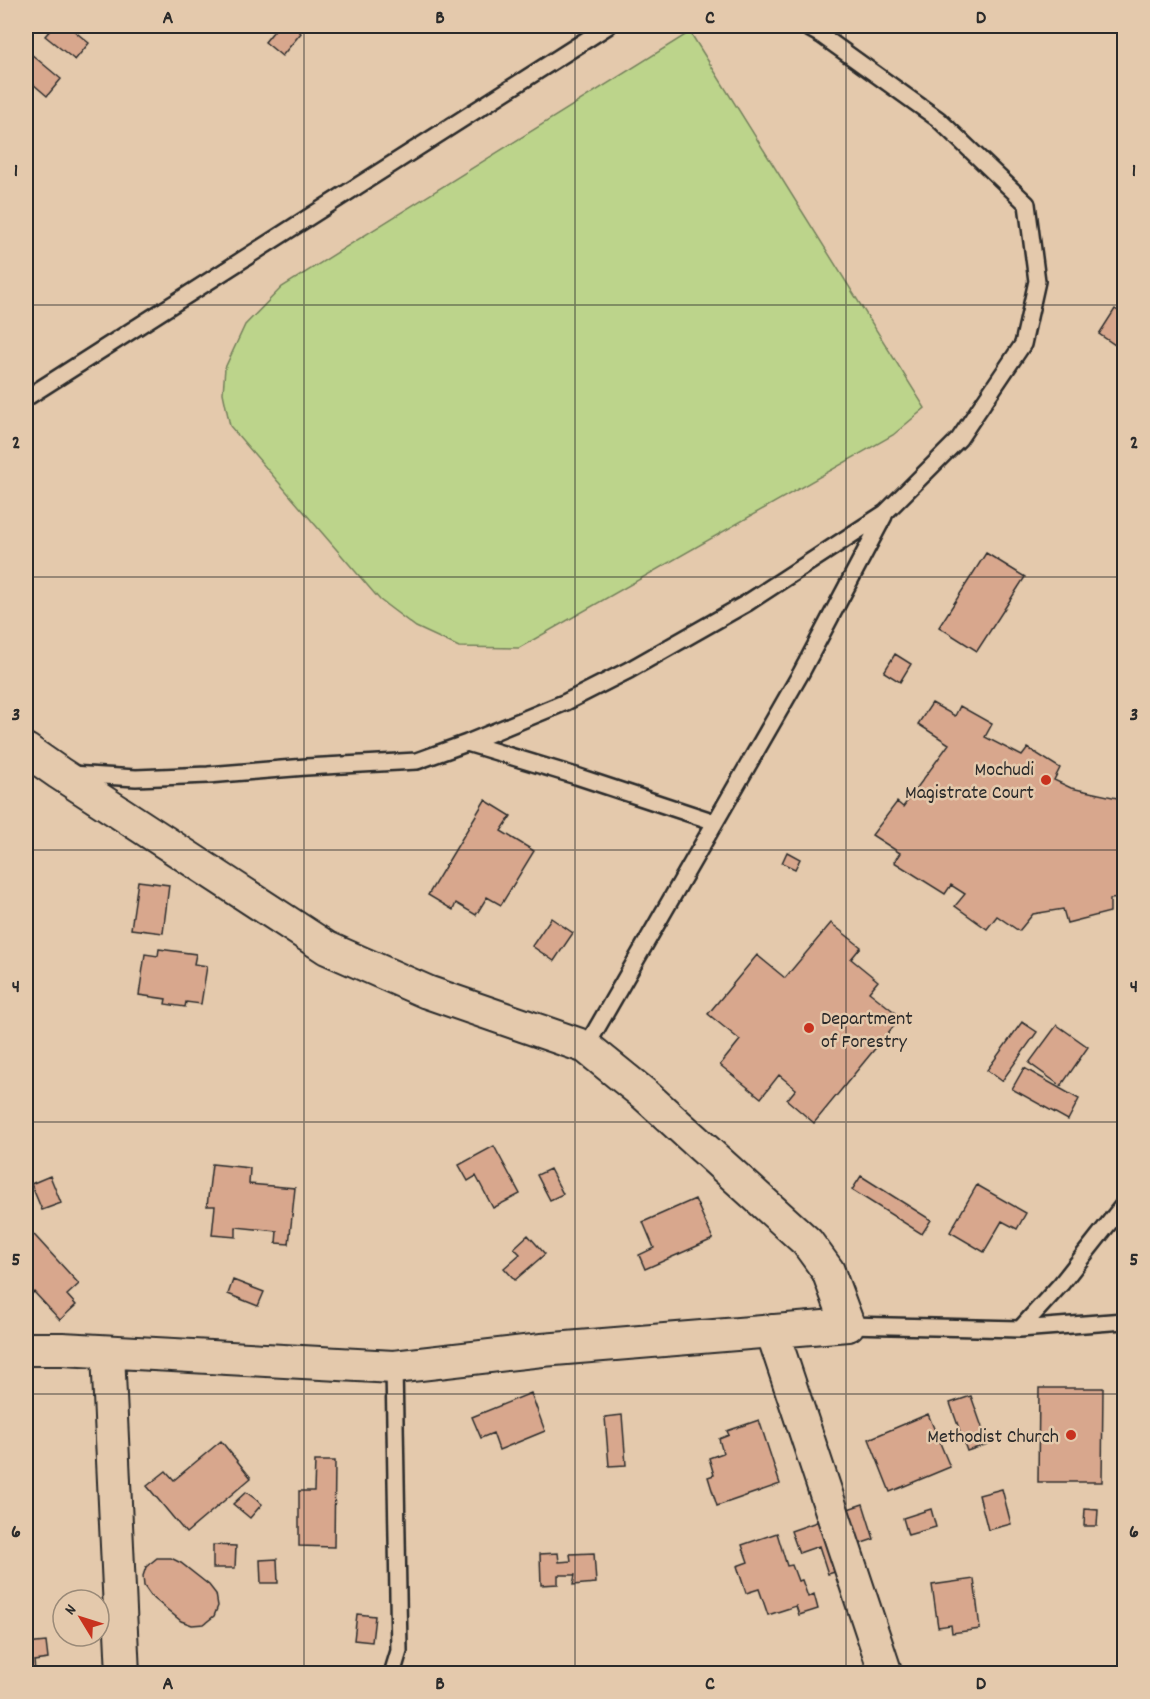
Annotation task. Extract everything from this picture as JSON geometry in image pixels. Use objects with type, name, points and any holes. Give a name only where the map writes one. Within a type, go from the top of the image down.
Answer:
[{"type":"street","points":[[26,750],[327,948],[427,992],[586,1047],[644,1094],[807,1242],[828,1271],[848,1325],[542,1350],[394,1367],[26,1349]]},
{"type":"street","points":[[772,1331],[886,1674]]},
{"type":"street","points":[[108,1353],[123,1674]]},
{"type":"lane","points":[[26,398],[608,26]]},
{"type":"lane","points":[[59,773],[147,778],[417,761],[467,743],[566,702],[629,670],[747,603],[885,513],[959,439],[1023,344],[1036,281],[1027,204],[938,119],[821,34],[805,26]]},
{"type":"lane","points":[[586,1047],[801,673],[885,513]]},
{"type":"lane","points":[[467,743],[715,822]]},
{"type":"lane","points":[[1020,1329],[1061,1284],[1125,1204]]},
{"type":"lane","points":[[848,1325],[1020,1329],[1125,1321]]},
{"type":"lane","points":[[392,1674],[399,1651],[394,1367]]},
{"type":"green space","points":[[690,32],[925,408],[893,435],[519,648],[459,647],[416,627],[380,600],[230,426],[223,393],[225,368],[245,325],[282,287]]},
{"type":"building","points":[[54,26],[68,26],[89,43],[75,60],[45,36]]},
{"type":"building","points":[[278,26],[292,26],[301,33],[282,56],[265,42]]},
{"type":"building","points":[[31,54],[61,79],[47,96],[26,78],[26,62]]},
{"type":"building","points":[[1115,309],[1124,315],[1124,351],[1099,334]]},
{"type":"building","points":[[986,553],[1025,577],[977,651],[939,627]]},
{"type":"building","points":[[895,654],[911,664],[900,682],[884,672]]},
{"type":"building","points":[[932,703],[955,716],[960,706],[992,724],[985,737],[1022,756],[1028,748],[1060,768],[1054,780],[1071,788],[1117,798],[1124,786],[1124,910],[1121,911],[1120,898],[1110,899],[1110,912],[1067,923],[1063,909],[1033,914],[1019,931],[997,916],[987,929],[955,906],[965,894],[951,885],[945,894],[894,862],[900,853],[872,835],[897,802],[903,807],[949,744],[918,724]]},
{"type":"building","points":[[485,800],[511,816],[501,831],[534,851],[501,905],[487,897],[476,915],[456,903],[453,910],[428,895]]},
{"type":"building","points":[[787,852],[800,859],[795,869],[782,863]]},
{"type":"building","points":[[138,881],[169,885],[163,933],[131,929]]},
{"type":"building","points":[[551,918],[573,933],[554,961],[532,946]]},
{"type":"building","name":"Department of Forestry","points":[[831,923],[861,947],[851,959],[878,981],[869,992],[901,1017],[814,1123],[787,1100],[796,1089],[779,1075],[761,1098],[720,1065],[740,1040],[708,1014],[757,955],[785,978]]},
{"type":"building","points":[[159,949],[196,954],[194,964],[207,966],[201,1004],[186,1002],[185,1007],[165,1004],[166,999],[139,995],[145,954],[158,956]]},
{"type":"building","points":[[1022,1022],[1037,1032],[1002,1081],[987,1070]]},
{"type":"building","points":[[1057,1025],[1088,1047],[1061,1086],[1029,1063]]},
{"type":"building","points":[[1024,1068],[1079,1099],[1068,1120],[1012,1089]]},
{"type":"building","points":[[494,1146],[520,1194],[493,1208],[476,1176],[468,1181],[459,1165]]},
{"type":"building","points":[[212,1164],[250,1168],[249,1184],[295,1188],[289,1244],[276,1243],[277,1231],[236,1227],[236,1237],[212,1235],[215,1206],[207,1206]]},
{"type":"building","points":[[550,1169],[563,1194],[550,1200],[537,1175]]},
{"type":"building","points":[[50,1176],[61,1203],[42,1210],[31,1184]]},
{"type":"building","points":[[861,1176],[931,1220],[922,1234],[852,1190]]},
{"type":"building","points":[[977,1185],[1026,1213],[1017,1229],[1002,1221],[984,1252],[950,1232]]},
{"type":"building","points":[[695,1199],[713,1239],[645,1269],[639,1255],[654,1248],[643,1222]]},
{"type":"building","points":[[26,1226],[79,1284],[67,1295],[76,1305],[60,1320],[34,1292],[26,1299]]},
{"type":"building","points":[[528,1235],[545,1254],[515,1280],[504,1268],[520,1254],[514,1248]]},
{"type":"building","points":[[233,1280],[264,1292],[258,1306],[228,1294]]},
{"type":"building","name":"Methodist Church","points":[[1039,1388],[1103,1388],[1102,1482],[1038,1482]]},
{"type":"building","points":[[531,1393],[545,1431],[499,1450],[493,1433],[481,1438],[472,1417]]},
{"type":"building","points":[[971,1396],[988,1444],[967,1451],[950,1403]]},
{"type":"building","points":[[928,1414],[950,1467],[890,1492],[869,1439]]},
{"type":"building","points":[[622,1415],[626,1465],[609,1466],[605,1417]]},
{"type":"building","points":[[759,1420],[780,1484],[717,1506],[708,1477],[714,1475],[709,1458],[723,1453],[719,1439],[729,1435],[727,1431]]},
{"type":"building","points":[[221,1441],[251,1478],[186,1533],[147,1486],[166,1471],[174,1480]]},
{"type":"building","points":[[315,1461],[335,1461],[334,1547],[299,1546],[299,1491],[314,1491]]},
{"type":"building","points":[[1002,1489],[1011,1524],[988,1530],[979,1495]]},
{"type":"building","points":[[246,1492],[262,1504],[250,1518],[233,1504]]},
{"type":"building","points":[[863,1504],[874,1539],[856,1545],[845,1510]]},
{"type":"building","points":[[931,1509],[936,1527],[908,1535],[903,1518]]},
{"type":"building","points":[[1085,1509],[1098,1510],[1097,1526],[1084,1526]]},
{"type":"building","points":[[831,1517],[848,1568],[828,1574],[819,1546],[799,1553],[791,1531]]},
{"type":"building","points":[[777,1533],[787,1566],[792,1565],[798,1581],[802,1580],[808,1597],[814,1594],[818,1609],[799,1615],[796,1606],[768,1615],[759,1589],[746,1593],[737,1566],[748,1562],[742,1545]]},
{"type":"building","points":[[213,1545],[236,1546],[235,1568],[213,1568]]},
{"type":"building","points":[[558,1553],[559,1562],[571,1561],[570,1554],[594,1553],[596,1583],[573,1585],[575,1575],[558,1575],[558,1584],[541,1585],[540,1554]]},
{"type":"building","points":[[157,1558],[171,1558],[181,1563],[209,1585],[216,1594],[218,1606],[214,1616],[204,1624],[192,1625],[181,1621],[151,1596],[144,1586],[143,1576],[146,1567]]},
{"type":"building","points":[[277,1559],[278,1583],[261,1583],[260,1560]]},
{"type":"building","points":[[974,1579],[980,1629],[952,1633],[951,1625],[938,1627],[932,1585]]},
{"type":"building","points":[[357,1614],[375,1616],[372,1642],[354,1640]]},
{"type":"building","points":[[46,1642],[48,1659],[34,1661],[35,1671],[26,1672],[26,1644]]},
{"type":"place","name":"Mochudi Magistrate Court","points":[[1046,780]]},
{"type":"place","name":"Department of Forestry","points":[[809,1028]]},
{"type":"place","name":"Methodist Church","points":[[1071,1435]]}]
